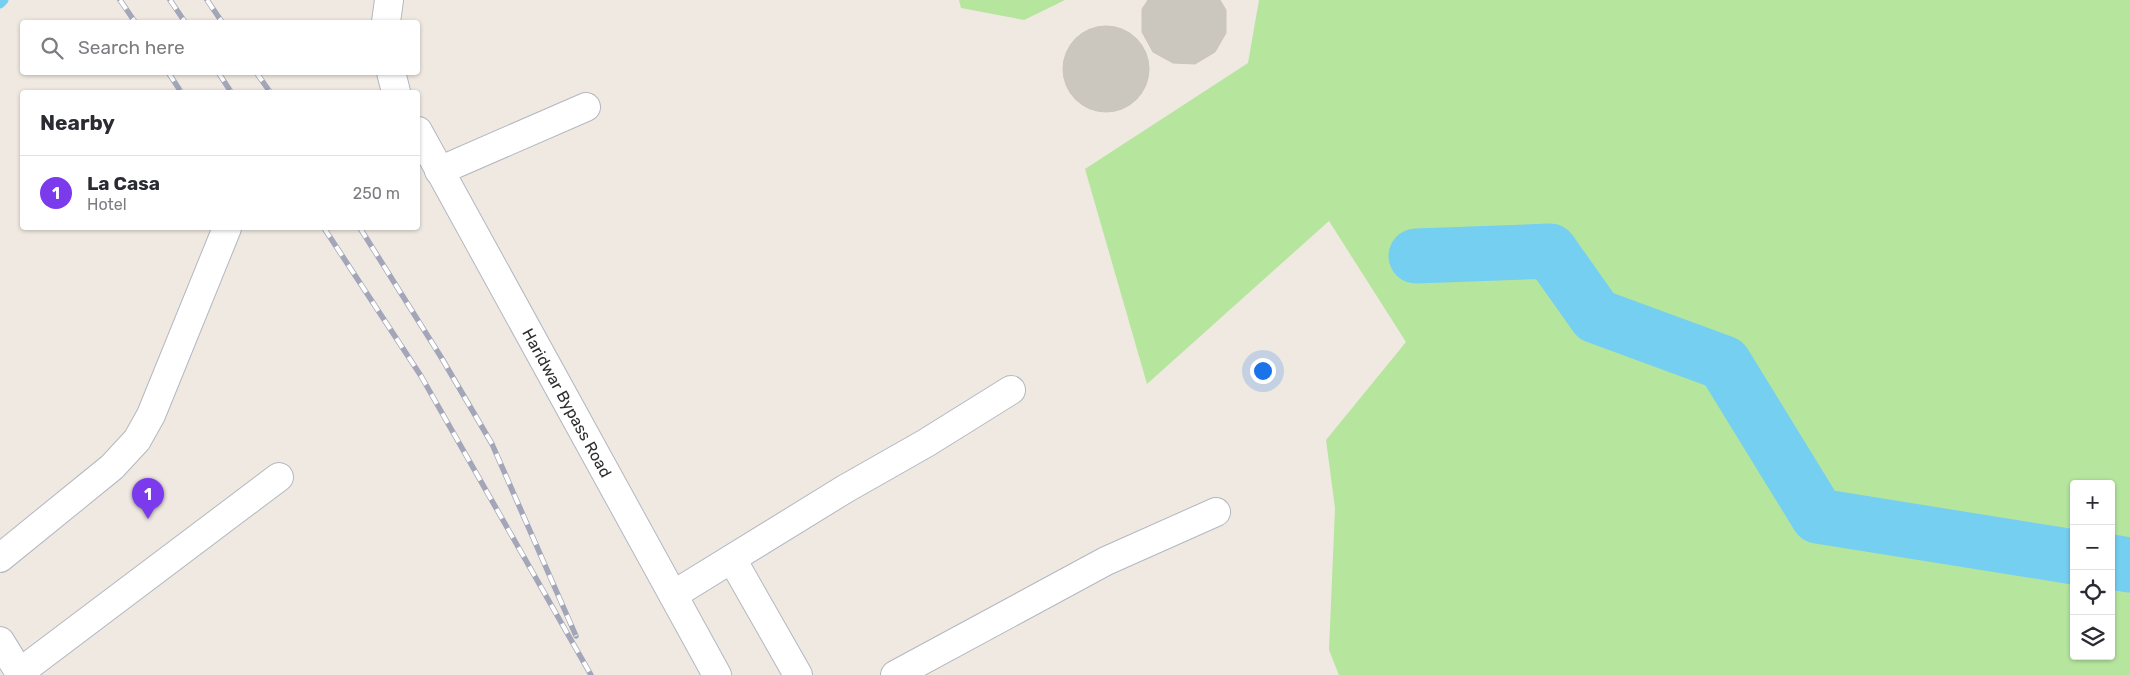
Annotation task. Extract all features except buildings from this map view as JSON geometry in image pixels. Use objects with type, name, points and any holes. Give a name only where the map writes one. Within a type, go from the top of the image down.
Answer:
[{"type":"street","points":[[386,20],[389,0]]},
{"type":"street","points":[[439,171],[586,107]]},
{"type":"street","name":"Haridwar Bypass Road","points":[[420,135],[717,675]]},
{"type":"street","points":[[0,558],[112,466],[137,440],[151,415],[226,230]]},
{"type":"street","points":[[673,595],[844,488],[926,442],[1011,390]]},
{"type":"street","points":[[0,641],[20,674],[279,477]]},
{"type":"street","points":[[895,675],[1106,561],[1216,512]]},
{"type":"street","points":[[732,558],[798,675]]},
{"type":"green space","points":[[959,0],[1065,0],[1024,20],[961,8]]},
{"type":"green space","points":[[1259,0],[2130,0],[2130,675],[1339,675],[1329,650],[1335,508],[1326,440],[1406,342],[1329,221],[1147,384],[1085,169],[1248,63]]},
{"type":"waterway","points":[[0,4],[4,0]]},
{"type":"waterway","points":[[1416,256],[1550,251],[1596,316],[1724,363],[1818,516],[2070,556]]},
{"type":"waterway","points":[[2115,563],[2130,565]]},
{"type":"railway","points":[[120,0],[134,20]]},
{"type":"railway","points":[[170,0],[184,20]]},
{"type":"railway","points":[[207,0],[221,20]]},
{"type":"railway","points":[[170,75],[180,90]]},
{"type":"railway","points":[[220,75],[230,90]]},
{"type":"railway","points":[[258,75],[269,90]]},
{"type":"railway","points":[[325,230],[421,376],[591,675]]},
{"type":"railway","points":[[361,230],[441,357],[492,444],[576,636]]},
{"type":"place","name":"La Casa","points":[[148,519]]}]
